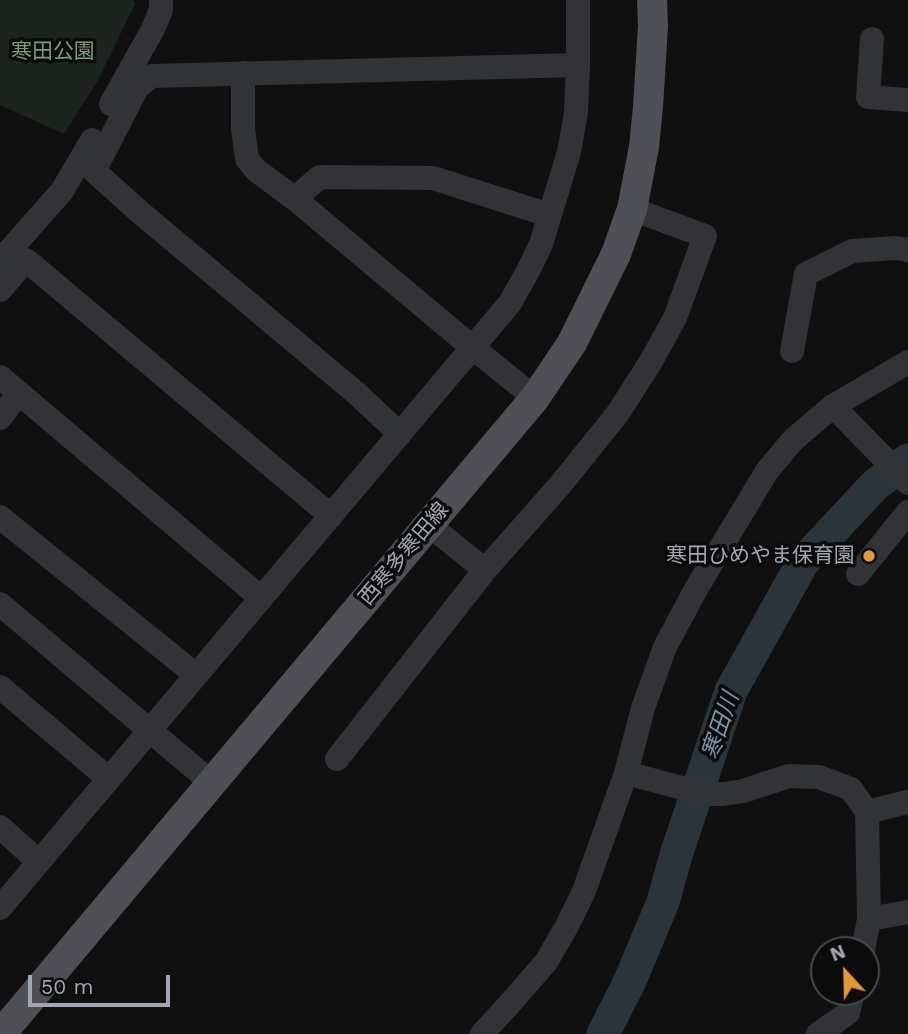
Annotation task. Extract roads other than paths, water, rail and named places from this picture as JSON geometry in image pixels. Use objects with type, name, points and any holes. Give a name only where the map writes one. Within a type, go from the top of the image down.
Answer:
[{"type":"main road","name":"西寒多寒田線","points":[[1,1034],[535,398],[572,343],[616,254],[632,209],[644,147],[648,107],[652,0]]},
{"type":"street","points":[[0,261],[62,191],[77,167],[153,29],[161,10],[161,0]]},
{"type":"street","points":[[0,908],[510,303],[541,244],[569,152],[576,113],[578,0]]},
{"type":"street","points":[[872,39],[868,97],[908,100]]},
{"type":"street","points":[[400,434],[355,392],[94,171],[137,88],[151,76],[578,65]]},
{"type":"street","points":[[243,73],[243,129],[247,159],[256,170],[295,199],[535,398]]},
{"type":"street","points":[[295,199],[320,177],[433,178],[549,215]]},
{"type":"street","points":[[337,759],[485,570],[561,484],[618,413],[675,318],[705,236],[632,209]]},
{"type":"street","points":[[792,351],[806,274],[852,251],[895,248],[908,250]]},
{"type":"street","points":[[0,290],[26,260],[331,516]]},
{"type":"street","points":[[482,1034],[546,962],[567,926],[584,891],[626,773],[643,708],[665,647],[695,589],[768,471],[793,440],[833,406],[908,362]]},
{"type":"street","points":[[0,377],[261,598]]},
{"type":"street","points":[[0,418],[19,393]]},
{"type":"street","points":[[833,406],[908,484]]},
{"type":"street","points":[[858,574],[908,512]]},
{"type":"street","points":[[0,517],[196,675]]},
{"type":"street","points":[[429,525],[485,570]]},
{"type":"street","points":[[0,604],[212,783]]},
{"type":"street","points":[[0,687],[109,779]]},
{"type":"street","points":[[626,773],[705,794],[724,794],[789,776],[819,776],[851,789],[867,812],[869,919],[866,936]]},
{"type":"street","points":[[867,812],[908,802]]},
{"type":"street","points":[[0,827],[39,862]]},
{"type":"street","points":[[869,919],[908,912]]},
{"type":"street","points":[[818,1034],[848,1013],[850,1006]]},
{"type":"waterway","name":"寒田川","points":[[603,1034],[629,983],[663,902],[731,691],[803,562],[875,485],[908,460]]},
{"type":"place","name":"寒田ひめやま保育園","points":[[869,556]]},
{"type":"park label","name":"寒田公園","points":[[53,52]]}]
